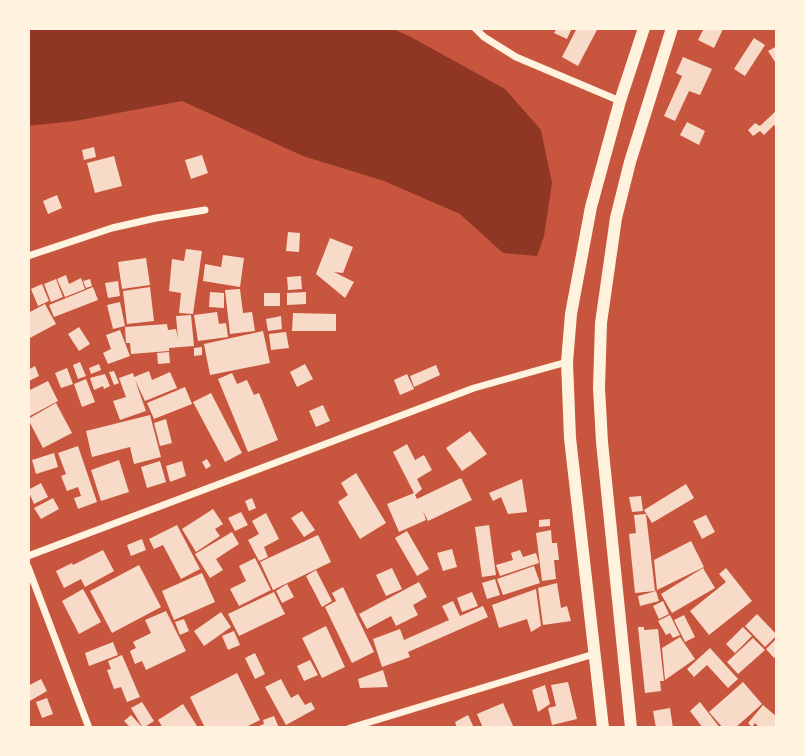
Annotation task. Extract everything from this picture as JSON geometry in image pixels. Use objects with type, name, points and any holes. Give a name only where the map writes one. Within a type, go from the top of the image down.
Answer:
[{"type":"street","points":[[475,28],[484,37],[516,57],[620,101]]},
{"type":"street","points":[[603,728],[570,438],[566,362],[571,314],[588,219],[620,101],[644,28]]},
{"type":"street","points":[[631,728],[602,442],[599,388],[601,323],[616,218],[630,162],[672,28]]},
{"type":"street","points":[[28,256],[111,228],[205,210]]},
{"type":"street","points":[[28,556],[474,388],[566,362]]},
{"type":"street","points":[[28,567],[89,728]]},
{"type":"street","points":[[350,728],[594,654]]},
{"type":"shaded area","points":[[28,28],[390,28],[409,36],[505,89],[541,130],[552,183],[544,236],[537,256],[503,253],[460,214],[384,181],[303,156],[182,101],[75,121],[28,126]]},
{"type":"building","points":[[557,28],[572,28],[567,39],[554,33]]},
{"type":"building","points":[[577,28],[598,28],[578,66],[562,57]]},
{"type":"building","points":[[704,28],[723,29],[714,48],[698,40]]},
{"type":"building","points":[[754,38],[765,45],[745,76],[734,69]]},
{"type":"building","points":[[777,46],[777,65],[768,51]]},
{"type":"building","points":[[683,57],[712,69],[700,95],[689,91],[675,121],[664,116],[682,76],[676,73]]},
{"type":"building","points":[[777,110],[777,128],[774,125],[764,135],[760,131],[753,136],[748,130],[755,123],[760,126]]},
{"type":"building","points":[[687,122],[705,131],[699,145],[680,135]]},
{"type":"building","points":[[94,147],[96,157],[84,160],[82,150]]},
{"type":"building","points":[[202,155],[208,173],[191,179],[185,160]]},
{"type":"building","points":[[114,156],[122,186],[95,193],[87,163]]},
{"type":"building","points":[[57,195],[62,208],[48,214],[43,201]]},
{"type":"building","points":[[288,232],[300,233],[299,252],[286,251]]},
{"type":"building","points":[[330,238],[353,247],[343,273],[334,272],[354,282],[345,298],[316,274]]},
{"type":"building","points":[[186,249],[202,251],[193,314],[179,313],[181,293],[169,291],[172,259],[184,261]]},
{"type":"building","points":[[223,255],[244,258],[240,287],[203,281],[205,264],[221,267]]},
{"type":"building","points":[[146,258],[150,285],[122,289],[118,262]]},
{"type":"building","points":[[66,275],[69,284],[81,278],[85,289],[65,297],[57,279]]},
{"type":"building","points":[[301,276],[302,289],[288,290],[287,277]]},
{"type":"building","points":[[56,279],[63,297],[51,302],[44,284]]},
{"type":"building","points":[[90,279],[92,286],[86,288],[83,281]]},
{"type":"building","points":[[118,281],[120,296],[108,298],[105,283]]},
{"type":"building","points":[[42,284],[49,301],[38,306],[31,289]]},
{"type":"building","points":[[93,287],[98,300],[54,317],[49,305]]},
{"type":"building","points":[[150,287],[154,321],[127,324],[123,291]]},
{"type":"building","points":[[240,289],[243,313],[252,312],[255,331],[230,334],[225,290]]},
{"type":"building","points":[[210,292],[224,293],[224,308],[209,307]]},
{"type":"building","points":[[306,292],[306,304],[287,305],[287,293]]},
{"type":"building","points":[[264,293],[280,293],[280,306],[264,306]]},
{"type":"building","points":[[120,302],[125,326],[113,329],[107,305]]},
{"type":"building","points":[[45,304],[56,324],[28,339],[28,313]]},
{"type":"building","points":[[217,312],[219,324],[226,323],[228,337],[198,341],[194,315]]},
{"type":"building","points":[[293,313],[336,314],[336,331],[292,331]]},
{"type":"building","points":[[191,315],[194,346],[131,354],[130,343],[126,343],[125,327],[167,324],[168,330],[176,329],[178,339],[176,316]]},
{"type":"building","points":[[281,316],[282,329],[268,331],[266,319]]},
{"type":"building","points":[[79,327],[90,344],[79,351],[68,334]]},
{"type":"building","points":[[120,330],[130,356],[108,364],[103,353],[111,349],[106,335]]},
{"type":"building","points":[[263,331],[270,363],[210,375],[204,344]]},
{"type":"building","points":[[286,332],[289,348],[271,350],[269,334]]},
{"type":"building","points":[[202,347],[202,355],[194,356],[194,348]]},
{"type":"building","points":[[169,352],[170,363],[158,364],[157,353]]},
{"type":"building","points":[[80,362],[86,376],[78,379],[73,365]]},
{"type":"building","points":[[99,364],[101,370],[91,374],[89,368]]},
{"type":"building","points":[[305,364],[313,379],[297,387],[290,372]]},
{"type":"building","points":[[436,365],[440,375],[414,387],[410,376]]},
{"type":"building","points":[[35,366],[39,376],[29,381],[28,370]]},
{"type":"building","points":[[67,368],[73,384],[61,388],[55,373]]},
{"type":"building","points":[[114,371],[119,383],[114,385],[109,372]]},
{"type":"building","points":[[149,371],[152,380],[170,372],[177,388],[145,401],[135,380],[146,411],[120,420],[113,401],[126,397],[119,378],[133,373],[134,377]]},
{"type":"building","points":[[232,373],[237,384],[247,380],[254,395],[259,393],[278,440],[248,452],[218,379]]},
{"type":"building","points":[[105,374],[110,386],[94,390],[90,378]]},
{"type":"building","points":[[407,374],[414,389],[400,395],[394,380]]},
{"type":"building","points":[[86,379],[95,402],[82,407],[74,384]]},
{"type":"building","points":[[48,381],[58,401],[28,417],[28,391]]},
{"type":"building","points":[[185,387],[192,404],[154,419],[147,403]]},
{"type":"building","points":[[211,393],[242,453],[225,462],[193,402]]},
{"type":"building","points":[[56,403],[72,433],[43,448],[28,419]]},
{"type":"building","points":[[323,405],[330,421],[316,427],[309,411]]},
{"type":"building","points":[[150,415],[161,457],[134,464],[130,447],[92,457],[86,431]]},
{"type":"building","points":[[166,419],[172,443],[160,446],[154,423]]},
{"type":"building","points":[[470,431],[487,454],[462,471],[446,448]]},
{"type":"building","points":[[407,444],[415,460],[424,455],[432,470],[417,479],[422,489],[415,495],[417,499],[461,478],[472,500],[428,521],[423,511],[426,520],[399,532],[387,504],[414,493],[393,452]]},
{"type":"building","points":[[78,446],[97,502],[78,509],[74,498],[81,496],[78,487],[67,491],[61,476],[66,474],[58,453]]},
{"type":"building","points":[[54,453],[58,467],[36,474],[32,460]]},
{"type":"building","points":[[207,459],[211,466],[206,469],[202,462]]},
{"type":"building","points":[[119,460],[129,492],[101,501],[91,470]]},
{"type":"building","points":[[160,461],[166,482],[147,488],[141,467]]},
{"type":"building","points":[[182,461],[186,476],[170,482],[166,466]]},
{"type":"building","points":[[356,473],[386,523],[360,539],[338,502],[348,495],[341,483]]},
{"type":"building","points":[[522,479],[527,512],[508,514],[501,497],[493,501],[489,493]]},
{"type":"building","points":[[41,483],[48,497],[34,504],[28,490]]},
{"type":"building","points":[[686,484],[694,498],[652,523],[644,510]]},
{"type":"building","points":[[641,496],[643,511],[632,512],[629,497]]},
{"type":"building","points":[[53,498],[59,509],[41,519],[34,508]]},
{"type":"building","points":[[252,498],[256,508],[249,511],[245,501]]},
{"type":"building","points":[[213,509],[223,524],[215,529],[220,536],[196,552],[182,529]]},
{"type":"building","points":[[302,511],[315,530],[304,537],[291,518]]},
{"type":"building","points":[[241,512],[248,525],[235,531],[228,518]]},
{"type":"building","points":[[266,513],[279,539],[264,547],[268,557],[259,561],[248,540],[259,534],[252,521]]},
{"type":"building","points":[[646,514],[655,591],[635,593],[629,534],[636,533],[634,515]]},
{"type":"building","points":[[706,515],[715,532],[702,539],[693,521]]},
{"type":"building","points":[[550,519],[550,526],[539,527],[539,520]]},
{"type":"building","points":[[177,525],[200,569],[181,579],[163,545],[154,549],[149,539]]},
{"type":"building","points":[[489,525],[496,575],[482,577],[475,527]]},
{"type":"building","points":[[551,530],[552,543],[557,543],[559,560],[554,560],[556,579],[542,581],[536,533]]},
{"type":"building","points":[[407,531],[429,569],[417,576],[395,538]]},
{"type":"building","points":[[232,532],[239,544],[216,559],[223,570],[210,578],[195,554]]},
{"type":"building","points":[[318,535],[331,562],[273,590],[260,562]]},
{"type":"building","points":[[142,539],[146,550],[131,556],[127,545]]},
{"type":"building","points":[[691,541],[704,567],[657,590],[654,560]]},
{"type":"building","points":[[452,549],[457,567],[443,571],[437,553]]},
{"type":"building","points":[[103,550],[114,571],[85,587],[81,579],[64,588],[56,571]]},
{"type":"building","points":[[520,550],[523,557],[536,553],[539,563],[500,576],[496,565],[513,560],[511,553]]},
{"type":"building","points":[[255,558],[271,590],[239,606],[230,589],[246,581],[239,566]]},
{"type":"building","points":[[139,565],[161,607],[112,633],[90,591]]},
{"type":"building","points":[[534,566],[540,583],[503,595],[497,579]]},
{"type":"building","points":[[392,568],[402,589],[386,596],[376,575]]},
{"type":"building","points":[[703,568],[715,588],[672,613],[661,594]]},
{"type":"building","points":[[726,568],[752,601],[709,635],[690,611],[726,582],[719,574]]},
{"type":"building","points":[[316,570],[332,601],[322,607],[306,576]]},
{"type":"building","points":[[202,573],[215,602],[174,620],[162,591]]},
{"type":"building","points":[[495,579],[500,595],[487,599],[482,583]]},
{"type":"building","points":[[419,582],[427,597],[413,605],[418,615],[396,626],[391,616],[367,629],[359,614]]},
{"type":"building","points":[[557,583],[561,608],[567,606],[571,621],[543,625],[538,588]]},
{"type":"building","points":[[287,584],[294,597],[282,603],[276,591]]},
{"type":"building","points":[[343,587],[374,652],[352,663],[325,607],[336,601],[332,593]]},
{"type":"building","points":[[83,589],[101,622],[79,634],[62,601]]},
{"type":"building","points":[[536,589],[541,626],[531,632],[527,619],[499,628],[492,605]]},
{"type":"building","points":[[656,591],[659,601],[640,606],[638,596]]},
{"type":"building","points":[[274,592],[285,614],[239,636],[228,614]]},
{"type":"building","points":[[472,592],[478,606],[462,612],[457,598]]},
{"type":"building","points":[[453,601],[460,616],[483,606],[488,617],[408,652],[410,657],[382,667],[373,639],[400,629],[404,640],[449,620],[442,606]]},
{"type":"building","points":[[663,601],[669,614],[659,619],[653,606]]},
{"type":"building","points":[[166,611],[186,651],[146,670],[142,661],[135,664],[130,651],[136,648],[133,642],[151,633],[145,620]]},
{"type":"building","points":[[221,612],[231,627],[204,646],[194,631]]},
{"type":"building","points":[[757,614],[777,635],[765,647],[745,626]]},
{"type":"building","points":[[670,615],[680,635],[673,638],[670,633],[666,635],[658,621]]},
{"type":"building","points":[[684,615],[695,637],[685,642],[674,620]]},
{"type":"building","points":[[184,619],[189,631],[180,635],[175,622]]},
{"type":"building","points":[[326,626],[345,667],[322,678],[302,638]]},
{"type":"building","points":[[638,627],[644,627],[644,630],[658,629],[664,681],[660,681],[661,691],[645,693]]},
{"type":"building","points":[[743,627],[752,636],[735,653],[726,644]]},
{"type":"building","points":[[234,631],[240,645],[228,650],[222,636]]},
{"type":"building","points":[[680,637],[695,659],[665,680],[662,648]]},
{"type":"building","points":[[753,638],[765,650],[738,674],[727,662]]},
{"type":"building","points":[[777,638],[777,655],[774,658],[766,649]]},
{"type":"building","points":[[113,642],[118,655],[89,666],[85,653]]},
{"type":"building","points":[[710,648],[738,679],[728,688],[707,665],[694,677],[687,669]]},
{"type":"building","points":[[255,653],[265,674],[255,679],[245,658]]},
{"type":"building","points":[[122,655],[140,697],[127,702],[121,687],[114,689],[107,670],[111,669],[108,661]]},
{"type":"building","points":[[310,660],[318,675],[304,681],[297,666]]},
{"type":"building","points":[[383,670],[388,687],[360,688],[358,679]]},
{"type":"building","points":[[237,673],[260,720],[244,728],[205,728],[190,697]]},
{"type":"building","points":[[41,679],[47,691],[28,702],[28,686]]},
{"type":"building","points":[[281,679],[291,698],[298,694],[305,705],[311,702],[315,709],[286,725],[265,687]]},
{"type":"building","points":[[568,682],[577,719],[552,725],[548,708],[556,706],[551,685]]},
{"type":"building","points":[[743,682],[762,704],[735,728],[723,728],[709,712]]},
{"type":"building","points":[[545,685],[550,704],[538,712],[532,690]]},
{"type":"building","points":[[47,698],[53,714],[42,718],[36,702]]},
{"type":"building","points":[[142,702],[154,721],[143,728],[131,708]]},
{"type":"building","points":[[700,702],[720,728],[703,728],[690,711]]},
{"type":"building","points":[[503,703],[514,728],[483,728],[477,714]]},
{"type":"building","points":[[183,704],[197,726],[163,728],[158,720]]},
{"type":"building","points":[[763,705],[777,717],[777,728],[760,728],[755,723],[752,727],[748,723]]},
{"type":"building","points":[[670,708],[673,728],[656,728],[653,711]]},
{"type":"building","points":[[131,715],[143,728],[127,728],[129,726],[124,721]]},
{"type":"building","points":[[468,715],[474,728],[457,728],[455,722]]},
{"type":"building","points":[[274,716],[279,728],[254,728],[264,724],[263,720]]}]
